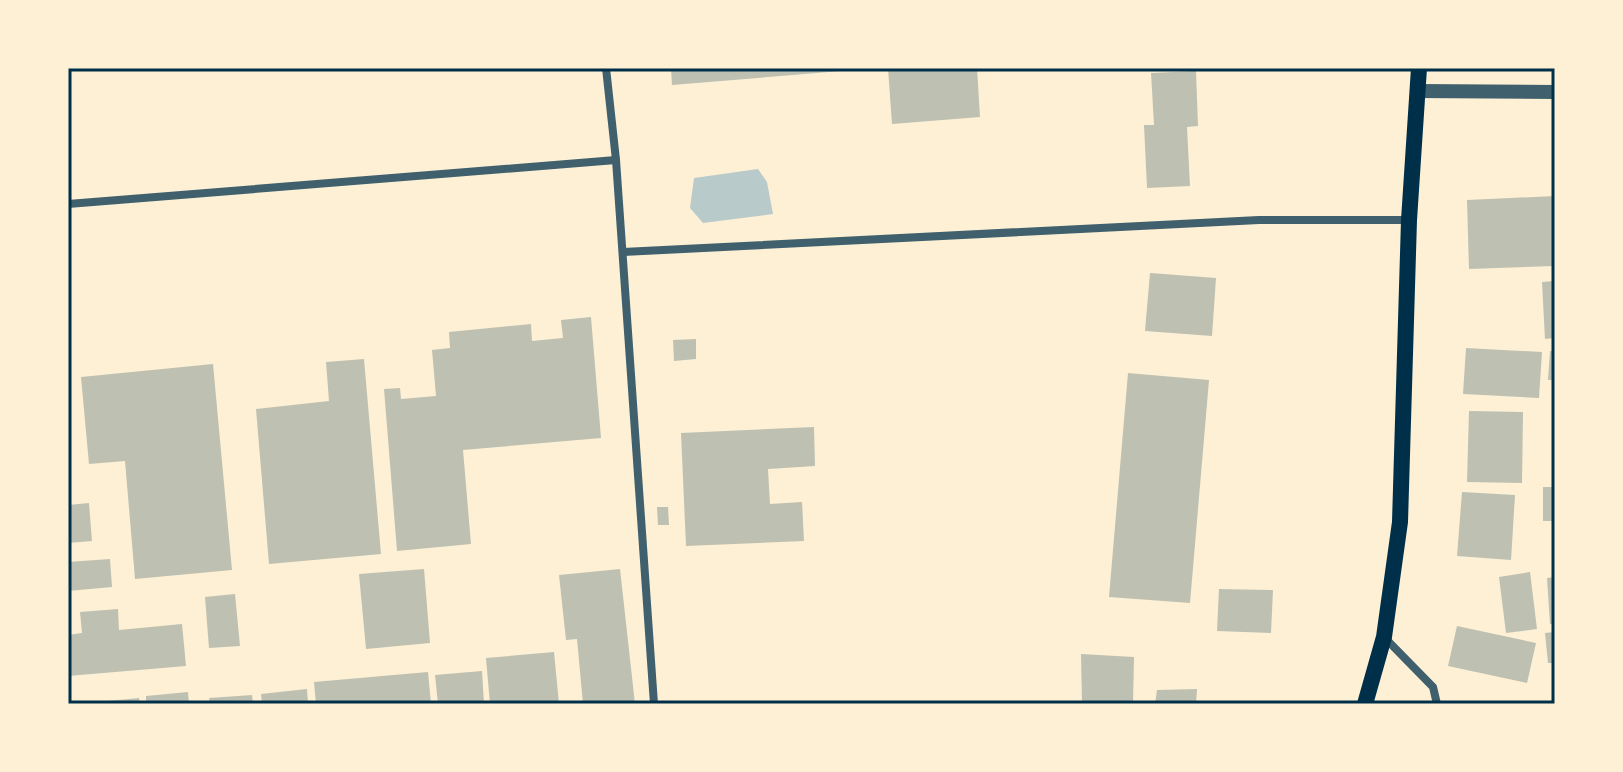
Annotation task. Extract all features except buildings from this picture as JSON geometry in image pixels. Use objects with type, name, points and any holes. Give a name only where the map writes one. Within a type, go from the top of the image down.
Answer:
[{"type":"main road","points":[[1365,704],[1384,637],[1400,522],[1409,220],[1419,68]]},
{"type":"street","points":[[606,68],[623,252],[654,704]]},
{"type":"street","points":[[1418,91],[1555,92]]},
{"type":"street","points":[[68,204],[616,160]]},
{"type":"street","points":[[623,252],[1259,220],[1409,220]]},
{"type":"street","points":[[1384,637],[1433,687],[1437,704]]},
{"type":"shaded area","points":[[758,169],[767,182],[773,214],[703,223],[690,208],[694,178]]}]
